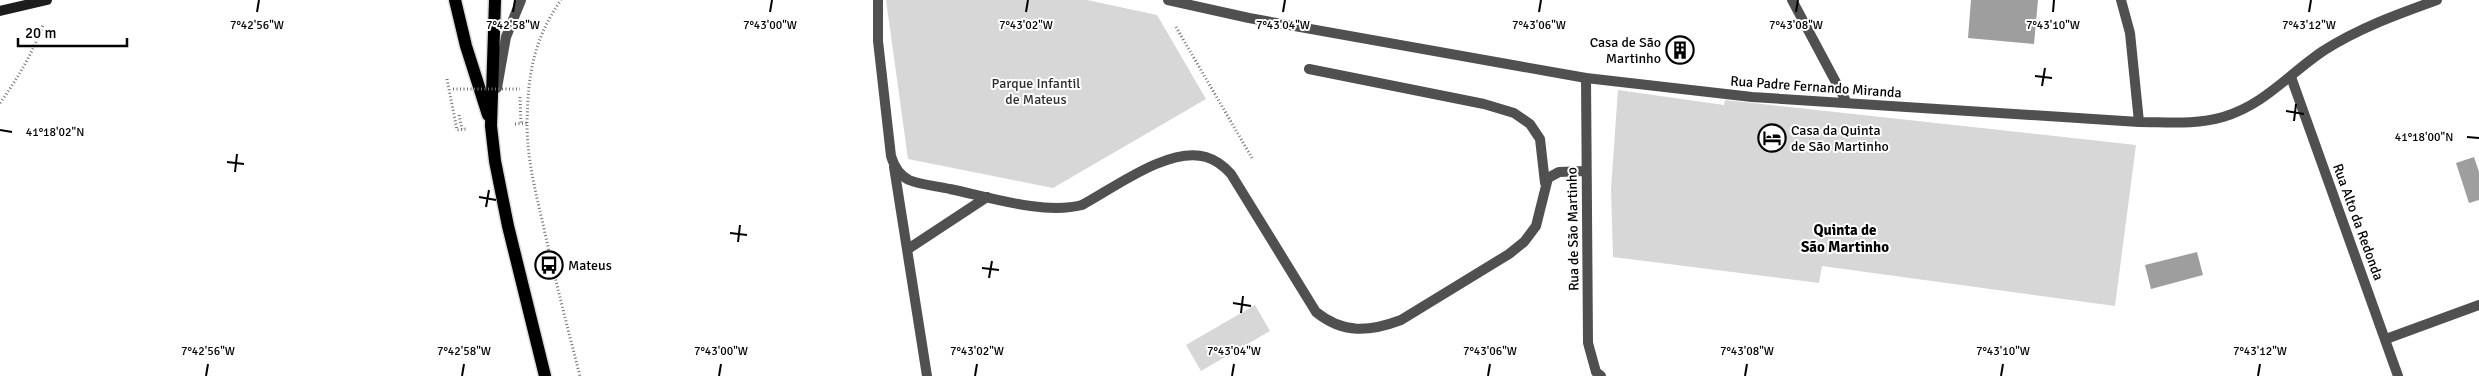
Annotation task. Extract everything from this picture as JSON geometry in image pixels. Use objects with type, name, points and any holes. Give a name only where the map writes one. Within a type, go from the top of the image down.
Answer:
[{"type":"main road","points":[[0,11],[46,0]]},
{"type":"main road","points":[[491,126],[495,0]]},
{"type":"main road","points":[[454,2],[491,126],[502,196],[545,376]]},
{"type":"street","points":[[491,126],[506,37],[521,0]]},
{"type":"street","points":[[878,0],[878,41],[894,164],[927,376]]},
{"type":"street","name":"Rua Padre Fernando Miranda","points":[[1168,0],[1249,18],[1586,78],[1752,97],[2139,122],[2196,121],[2222,117],[2262,99],[2322,52],[2351,34],[2382,20],[2437,0]]},
{"type":"street","points":[[1792,0],[1847,103]]},
{"type":"street","points":[[2121,0],[2131,41],[2139,122]]},
{"type":"street","points":[[894,164],[902,176],[914,182],[987,197],[1068,209],[1082,205],[1154,165],[1171,158],[1189,155],[1206,156],[1221,164],[1231,174],[1316,312],[1328,322],[1343,328],[1363,329],[1382,327],[1401,320],[1509,254],[1524,242],[1536,226],[1542,210],[1545,183],[1540,139],[1530,124],[1514,113],[1484,104],[1309,69]]},
{"type":"street","name":"Rua de São Martinho","points":[[1586,78],[1588,343],[1596,372],[1601,376]]},
{"type":"street","name":"Rua Alto da Redonda","points":[[2291,78],[2398,376]]},
{"type":"street","points":[[1545,183],[1548,178],[1559,172],[1586,171]]},
{"type":"street","points":[[908,249],[987,197]]},
{"type":"street","points":[[2386,339],[2479,305]]},
{"type":"path","points":[[562,0],[548,19],[537,44],[528,91],[528,159],[556,284],[580,376]]},
{"type":"path","points":[[0,103],[20,76],[33,50],[44,17]]},
{"type":"path","points":[[1174,25],[1253,161],[1231,174]]},
{"type":"path","points":[[453,89],[520,89],[521,124],[527,123]]},
{"type":"green space","name":"Parque Infantil de Mateus","points":[[886,0],[1087,0],[1157,15],[1206,99],[1053,188],[908,159]]},
{"type":"green space","points":[[1618,90],[1724,105],[1725,100],[2136,145],[2115,306],[1822,266],[1819,283],[1613,257],[1611,189]]},
{"type":"green space","points":[[1255,305],[1270,331],[1201,371],[1186,345]]},
{"type":"shaded area","points":[[1971,0],[2038,0],[2034,44],[1968,38]]},
{"type":"shaded area","points":[[2474,157],[2479,172],[2479,200],[2469,203],[2456,163]]},
{"type":"shaded area","points":[[2197,252],[2203,275],[2151,289],[2145,265]]},
{"type":"place","name":"Casa de São Martinho","points":[[1680,50]]},
{"type":"place","name":"Casa da Quinta de São Martinho","points":[[1772,138]]},
{"type":"place","name":"Mateus","points":[[549,265]]},
{"type":"district","name":"Quinta de São Martinho","points":[[1845,238]]}]
